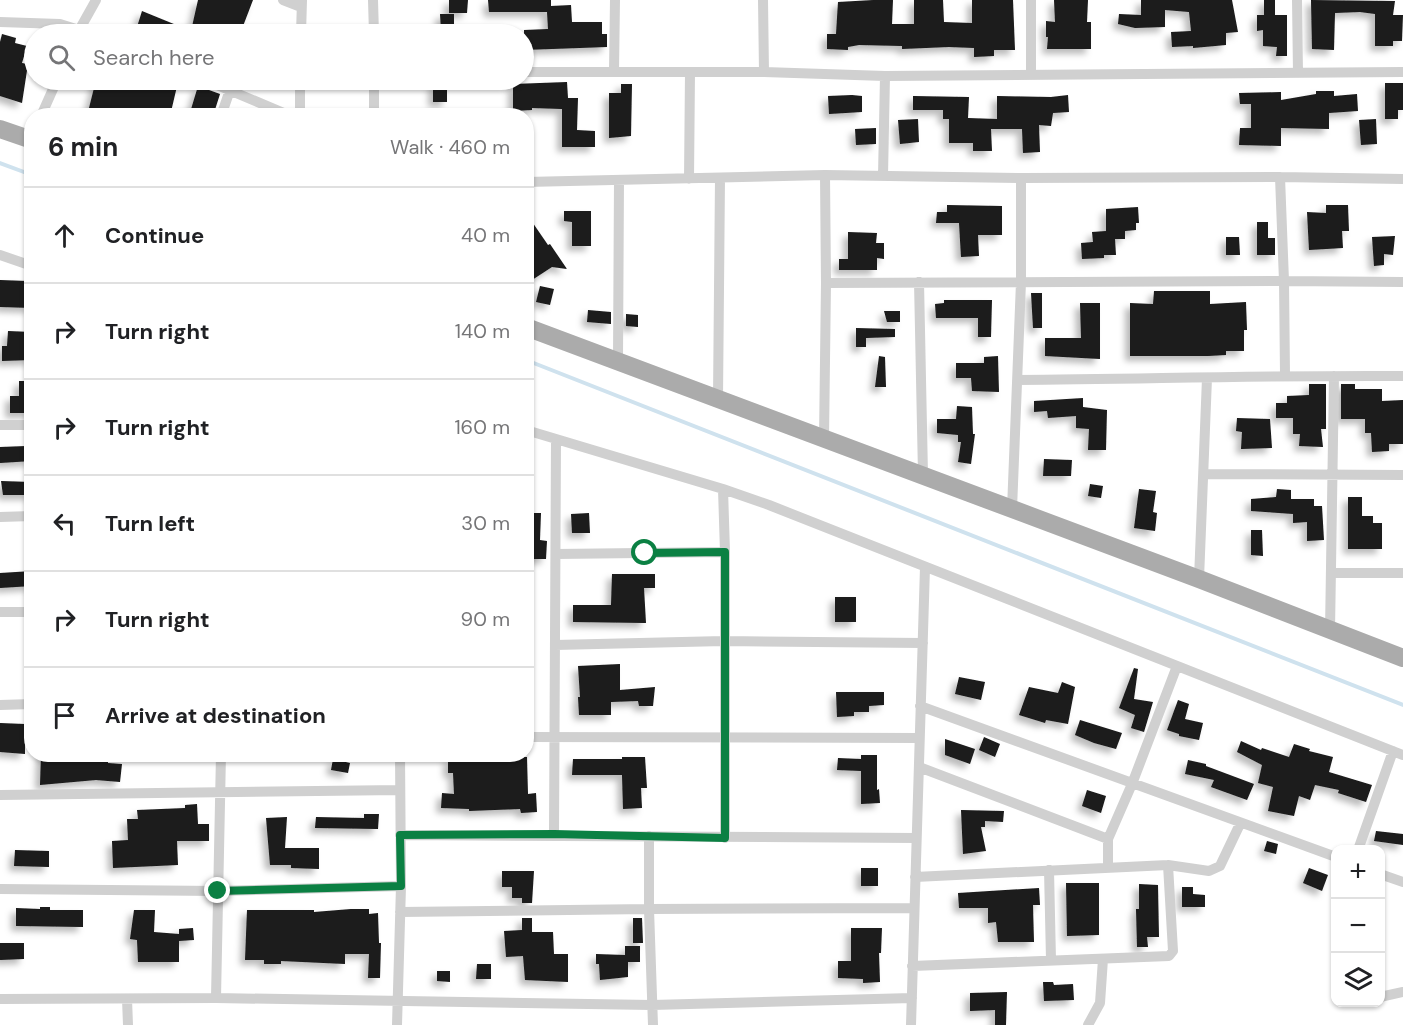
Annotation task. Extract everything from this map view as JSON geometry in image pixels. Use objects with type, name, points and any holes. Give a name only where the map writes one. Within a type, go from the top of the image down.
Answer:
[{"type":"main road","points":[[0,129],[24,137]]},
{"type":"main road","points":[[534,330],[1199,579],[1403,658]]},
{"type":"street","points":[[82,24],[96,0]]},
{"type":"street","points":[[283,0],[302,4],[301,24]]},
{"type":"street","points":[[373,0],[374,24]]},
{"type":"street","points":[[614,71],[615,0]]},
{"type":"street","points":[[763,0],[764,72]]},
{"type":"street","points":[[1031,0],[1031,73]]},
{"type":"street","points":[[1297,0],[1298,73]]},
{"type":"street","points":[[0,22],[60,24]]},
{"type":"street","points":[[534,72],[764,72],[885,76],[1031,73],[1403,72]]},
{"type":"street","points":[[689,179],[690,72]]},
{"type":"street","points":[[883,176],[885,76]]},
{"type":"street","points":[[45,108],[53,90]]},
{"type":"street","points":[[224,108],[230,90],[272,108]]},
{"type":"street","points":[[300,90],[300,108]]},
{"type":"street","points":[[374,90],[374,108]]},
{"type":"street","points":[[824,438],[825,175]]},
{"type":"street","points":[[534,182],[825,175],[1403,179]]},
{"type":"street","points":[[1280,177],[1285,375]]},
{"type":"street","points":[[718,398],[720,178]]},
{"type":"street","points":[[1012,509],[1021,282],[1021,178]]},
{"type":"street","points":[[618,360],[619,180]]},
{"type":"street","points":[[0,255],[24,263]]},
{"type":"street","points":[[919,282],[923,475]]},
{"type":"street","points":[[826,283],[1403,282]]},
{"type":"street","points":[[1017,380],[1285,375],[1403,376]]},
{"type":"street","points":[[1330,631],[1334,375]]},
{"type":"street","points":[[1199,579],[1205,474],[1207,378]]},
{"type":"street","points":[[0,425],[24,425]]},
{"type":"street","points":[[534,433],[723,489],[1398,753],[1360,845]]},
{"type":"street","points":[[554,834],[556,440]]},
{"type":"street","points":[[1205,474],[1403,475]]},
{"type":"street","points":[[723,489],[725,838]]},
{"type":"street","points":[[0,517],[24,516]]},
{"type":"street","points":[[556,554],[725,552]]},
{"type":"street","points":[[910,1025],[925,567]]},
{"type":"street","points":[[1331,573],[1403,573]]},
{"type":"street","points":[[0,612],[24,612]]},
{"type":"street","points":[[555,645],[724,641],[923,643]]},
{"type":"street","points":[[1108,867],[1108,839],[1132,784],[1177,666]]},
{"type":"street","points":[[0,705],[24,704]]},
{"type":"street","points":[[921,706],[1331,856]]},
{"type":"street","points":[[534,737],[919,738]]},
{"type":"street","points":[[216,998],[221,762]]},
{"type":"street","points":[[396,1025],[401,886],[400,762]]},
{"type":"street","points":[[918,768],[1108,839]]},
{"type":"street","points":[[0,795],[400,790]]},
{"type":"street","points":[[915,876],[1168,865],[1209,871],[1220,867],[1240,824]]},
{"type":"street","points":[[400,835],[554,834],[725,838],[916,838]]},
{"type":"street","points":[[649,836],[653,1025]]},
{"type":"street","points":[[912,966],[1169,956],[1173,951],[1168,865]]},
{"type":"street","points":[[1050,870],[1051,960]]},
{"type":"street","points":[[1385,876],[1403,882]]},
{"type":"street","points":[[0,889],[218,891],[401,886]]},
{"type":"street","points":[[400,912],[913,908]]},
{"type":"street","points":[[1088,1025],[1100,1003],[1103,958]]},
{"type":"street","points":[[1385,996],[1403,992]]},
{"type":"street","points":[[0,999],[216,998],[652,1005],[912,998]]},
{"type":"street","points":[[127,999],[128,1025]]},
{"type":"building","points":[[198,0],[253,0],[244,24],[193,24]]},
{"type":"building","points":[[449,0],[468,0],[467,13],[449,13]]},
{"type":"building","points":[[488,0],[551,0],[551,6],[571,5],[572,22],[602,22],[602,34],[607,34],[607,47],[534,50],[534,30],[548,29],[547,12],[489,12]]},
{"type":"building","points":[[893,0],[892,24],[914,24],[914,0],[943,0],[944,22],[972,23],[972,0],[1013,0],[1015,50],[994,50],[994,56],[974,57],[974,48],[902,49],[902,46],[859,45],[848,47],[848,50],[827,49],[827,34],[836,34],[838,2]]},
{"type":"building","points":[[1054,0],[1088,0],[1087,22],[1091,22],[1091,49],[1047,49],[1046,21],[1055,22]]},
{"type":"building","points":[[1141,0],[1232,0],[1238,32],[1226,33],[1226,45],[1172,47],[1171,32],[1191,31],[1189,12],[1165,10],[1165,27],[1135,28],[1118,24],[1119,14],[1141,15]]},
{"type":"building","points":[[1264,0],[1275,0],[1275,15],[1287,15],[1287,56],[1276,56],[1277,47],[1263,46],[1263,30],[1257,31],[1257,15],[1264,15]]},
{"type":"building","points":[[1311,0],[1395,1],[1393,15],[1403,15],[1402,41],[1393,41],[1393,46],[1375,46],[1375,14],[1335,13],[1334,50],[1312,49]]},
{"type":"building","points":[[142,11],[174,24],[138,24]]},
{"type":"building","points":[[440,14],[454,14],[454,24],[441,24]]},
{"type":"building","points":[[2,34],[16,38],[15,43],[24,45],[22,103],[0,96]]},
{"type":"building","points":[[567,82],[568,98],[578,98],[577,130],[595,131],[595,147],[562,147],[562,109],[513,108],[513,90],[534,90],[534,83]]},
{"type":"building","points":[[1385,83],[1403,83],[1403,110],[1398,110],[1398,119],[1385,119]]},
{"type":"building","points":[[621,84],[632,84],[631,136],[609,138],[609,93],[621,93]]},
{"type":"building","points":[[94,90],[176,90],[172,108],[89,108]]},
{"type":"building","points":[[197,90],[209,90],[220,94],[216,108],[191,108]]},
{"type":"building","points":[[433,90],[447,90],[447,102],[433,102]]},
{"type":"building","points":[[1316,91],[1334,91],[1334,96],[1357,94],[1358,111],[1329,113],[1329,129],[1281,128],[1281,146],[1239,145],[1240,128],[1251,128],[1251,104],[1240,104],[1239,93],[1281,92],[1281,100],[1316,94]]},
{"type":"building","points":[[1068,95],[1069,112],[1053,113],[1051,126],[1039,125],[1040,152],[1023,153],[1022,129],[991,129],[992,151],[973,151],[973,143],[949,143],[949,119],[943,119],[943,110],[913,110],[913,96],[969,97],[968,118],[997,119],[997,96]]},
{"type":"building","points":[[828,96],[862,96],[862,112],[829,114]]},
{"type":"building","points":[[918,119],[919,142],[900,144],[898,120]]},
{"type":"building","points":[[1376,119],[1377,144],[1361,145],[1359,120]]},
{"type":"building","points":[[876,128],[876,144],[856,145],[855,129]]},
{"type":"building","points":[[947,205],[1002,206],[1002,235],[978,235],[979,256],[961,257],[959,223],[936,223],[937,212],[947,212]]},
{"type":"building","points":[[1326,205],[1348,205],[1349,231],[1342,231],[1343,248],[1309,250],[1307,212],[1326,213]]},
{"type":"building","points":[[1138,207],[1139,223],[1136,223],[1136,230],[1125,231],[1125,239],[1115,239],[1116,255],[1082,259],[1081,243],[1093,242],[1092,232],[1106,231],[1106,209]]},
{"type":"building","points":[[564,211],[591,211],[591,246],[572,246],[572,222],[564,221]]},
{"type":"building","points":[[1257,222],[1268,222],[1268,238],[1275,238],[1275,255],[1257,255]]},
{"type":"building","points":[[534,225],[567,269],[552,267],[534,279]]},
{"type":"building","points":[[848,232],[877,233],[876,243],[884,243],[884,259],[877,258],[877,270],[839,270],[839,259],[848,259]]},
{"type":"building","points":[[1395,236],[1393,255],[1384,254],[1384,265],[1374,266],[1372,237]]},
{"type":"building","points":[[1226,237],[1239,237],[1240,255],[1226,255]]},
{"type":"building","points":[[0,280],[24,281],[24,308],[0,307]]},
{"type":"building","points":[[540,286],[554,289],[550,305],[536,302]]},
{"type":"building","points":[[1154,291],[1210,291],[1210,304],[1246,302],[1247,330],[1244,330],[1244,351],[1226,351],[1226,355],[1208,356],[1130,356],[1130,303],[1153,304]]},
{"type":"building","points":[[1031,293],[1042,293],[1042,328],[1033,328]]},
{"type":"building","points":[[944,300],[992,300],[991,337],[978,337],[978,318],[936,318],[935,304],[944,303]]},
{"type":"building","points":[[1080,303],[1100,303],[1100,359],[1045,356],[1045,338],[1081,338]]},
{"type":"building","points":[[588,310],[611,312],[611,324],[587,322]]},
{"type":"building","points":[[884,311],[900,311],[900,322],[887,322]]},
{"type":"building","points":[[626,314],[638,315],[638,327],[626,326]]},
{"type":"building","points":[[856,328],[895,329],[895,337],[866,338],[866,347],[856,347]]},
{"type":"building","points":[[8,331],[24,332],[24,360],[2,361],[2,346],[7,346]]},
{"type":"building","points":[[879,356],[885,357],[886,387],[875,387]]},
{"type":"building","points":[[998,356],[999,392],[972,391],[971,378],[956,378],[956,363],[984,363],[984,357]]},
{"type":"building","points":[[19,381],[24,381],[24,413],[10,413],[10,396],[19,396]]},
{"type":"building","points":[[1309,384],[1326,384],[1326,429],[1321,429],[1323,447],[1299,446],[1300,434],[1293,434],[1293,418],[1276,418],[1276,403],[1287,403],[1287,396],[1309,395]]},
{"type":"building","points":[[1341,384],[1355,384],[1355,389],[1382,389],[1382,401],[1403,400],[1403,444],[1389,444],[1389,451],[1372,452],[1371,433],[1365,433],[1365,419],[1341,419]]},
{"type":"building","points":[[1083,398],[1083,407],[1107,410],[1106,450],[1088,450],[1089,429],[1076,428],[1076,416],[1048,418],[1047,411],[1034,412],[1034,401]]},
{"type":"building","points":[[957,406],[972,407],[973,434],[975,434],[971,464],[958,462],[961,442],[958,442],[958,435],[937,433],[937,419],[956,419]]},
{"type":"building","points":[[1237,418],[1270,419],[1272,448],[1241,449],[1242,432],[1236,431]]},
{"type":"building","points":[[24,446],[24,462],[0,463],[0,447]]},
{"type":"building","points":[[1044,459],[1072,460],[1071,476],[1043,476]]},
{"type":"building","points":[[1,481],[24,482],[24,495],[3,495]]},
{"type":"building","points":[[1090,484],[1103,486],[1101,498],[1088,496]]},
{"type":"building","points":[[1139,489],[1156,491],[1153,512],[1157,513],[1155,531],[1134,528]]},
{"type":"building","points":[[1277,489],[1291,490],[1291,499],[1314,499],[1314,506],[1322,506],[1324,540],[1307,541],[1307,522],[1293,523],[1293,514],[1251,511],[1251,499],[1276,497]]},
{"type":"building","points":[[1348,497],[1362,497],[1362,516],[1373,516],[1373,523],[1382,523],[1382,549],[1348,549]]},
{"type":"building","points":[[534,513],[541,513],[540,540],[547,541],[546,559],[534,559]]},
{"type":"building","points":[[589,513],[590,533],[572,533],[571,514]]},
{"type":"building","points":[[1251,530],[1262,530],[1263,556],[1251,555]]},
{"type":"building","points":[[24,572],[24,586],[0,588],[0,573]]},
{"type":"building","points":[[612,574],[655,574],[655,588],[644,588],[646,623],[573,622],[573,605],[611,605]]},
{"type":"building","points":[[835,597],[856,597],[856,622],[835,622]]},
{"type":"building","points":[[620,664],[620,690],[655,687],[653,706],[639,706],[638,701],[611,702],[611,715],[579,715],[578,666]]},
{"type":"building","points":[[1134,668],[1138,669],[1134,699],[1153,702],[1144,732],[1131,728],[1135,715],[1119,708]]},
{"type":"building","points":[[959,677],[985,682],[981,700],[955,694]]},
{"type":"building","points":[[1062,682],[1075,687],[1068,724],[1046,720],[1045,723],[1019,715],[1029,687],[1058,693]]},
{"type":"building","points":[[836,692],[884,692],[884,705],[869,706],[869,712],[854,712],[854,716],[837,717]]},
{"type":"building","points":[[1178,700],[1189,704],[1185,719],[1203,723],[1199,740],[1179,736],[1167,730]]},
{"type":"building","points":[[1080,720],[1122,733],[1116,749],[1075,735]]},
{"type":"building","points":[[0,723],[24,724],[24,754],[0,752]]},
{"type":"building","points":[[984,737],[1000,744],[995,757],[979,750]]},
{"type":"building","points":[[945,739],[975,749],[970,764],[945,755]]},
{"type":"building","points":[[1241,741],[1261,750],[1262,748],[1289,757],[1294,744],[1310,749],[1309,751],[1333,757],[1329,772],[1372,785],[1366,802],[1338,793],[1339,790],[1315,785],[1310,800],[1299,796],[1294,816],[1268,811],[1273,787],[1258,783],[1262,765],[1237,752]]},
{"type":"building","points":[[861,755],[877,755],[877,790],[879,789],[880,803],[861,804],[861,771],[837,770],[838,758],[861,759]]},
{"type":"building","points":[[622,757],[645,757],[647,788],[641,788],[642,808],[623,809],[622,775],[572,775],[573,759],[622,759]]},
{"type":"building","points":[[1188,760],[1206,764],[1206,766],[1254,784],[1247,800],[1211,787],[1214,780],[1185,774]]},
{"type":"building","points":[[41,762],[122,764],[120,782],[96,780],[40,785]]},
{"type":"building","points":[[332,762],[350,763],[348,773],[331,770]]},
{"type":"building","points":[[448,762],[527,762],[528,794],[536,793],[537,812],[521,813],[520,809],[469,811],[469,809],[441,808],[442,793],[454,794],[453,773],[448,773]]},
{"type":"building","points":[[1087,790],[1106,796],[1101,813],[1082,806]]},
{"type":"building","points":[[197,804],[198,824],[209,824],[209,841],[177,841],[178,865],[113,868],[112,841],[128,840],[127,819],[138,819],[137,810],[185,808],[185,805]]},
{"type":"building","points":[[961,810],[1004,811],[1003,822],[985,821],[985,827],[981,827],[986,851],[963,854]]},
{"type":"building","points":[[364,814],[379,814],[378,829],[315,828],[316,817],[364,818]]},
{"type":"building","points":[[287,817],[285,848],[319,848],[319,869],[270,865],[266,818]]},
{"type":"building","points":[[1376,831],[1403,834],[1403,845],[1374,841]]},
{"type":"building","points":[[1267,841],[1278,844],[1276,854],[1264,851]]},
{"type":"building","points":[[15,850],[49,851],[49,867],[14,866]]},
{"type":"building","points":[[861,868],[878,868],[878,886],[861,886]]},
{"type":"building","points":[[1309,868],[1328,875],[1322,891],[1303,883]]},
{"type":"building","points":[[502,871],[534,871],[532,903],[522,903],[522,898],[512,898],[512,887],[502,887]]},
{"type":"building","points":[[1066,883],[1099,883],[1099,935],[1067,936]]},
{"type":"building","points":[[1139,884],[1158,885],[1159,937],[1147,937],[1148,947],[1137,947],[1136,909],[1139,909]]},
{"type":"building","points":[[1182,887],[1193,887],[1193,894],[1205,895],[1205,907],[1182,907]]},
{"type":"building","points":[[1039,888],[1040,905],[1033,905],[1034,942],[998,942],[996,922],[988,923],[988,908],[959,908],[958,893]]},
{"type":"building","points":[[40,907],[50,907],[50,910],[83,910],[83,927],[16,926],[16,908],[40,909]]},
{"type":"building","points":[[369,909],[369,914],[378,913],[379,943],[381,943],[380,978],[368,978],[369,954],[345,954],[345,964],[281,961],[281,964],[264,964],[264,960],[245,960],[247,910],[314,910],[314,912]]},
{"type":"building","points":[[134,910],[155,910],[154,932],[179,934],[179,929],[193,928],[194,940],[179,941],[179,962],[138,962],[137,940],[130,939]]},
{"type":"building","points":[[522,918],[532,918],[532,932],[553,932],[554,954],[568,954],[568,982],[525,980],[523,956],[506,957],[504,931],[522,930]]},
{"type":"building","points":[[633,918],[642,918],[643,943],[633,943]]},
{"type":"building","points":[[851,928],[882,928],[881,953],[879,953],[880,982],[863,983],[863,979],[838,978],[838,961],[851,961]]},
{"type":"building","points":[[0,943],[24,943],[24,959],[0,960]]},
{"type":"building","points":[[625,946],[640,946],[640,962],[628,962],[628,977],[600,980],[596,954],[625,955]]},
{"type":"building","points":[[477,964],[491,964],[491,979],[476,979]]},
{"type":"building","points":[[437,971],[450,971],[450,982],[437,981]]},
{"type":"building","points":[[1043,982],[1053,982],[1054,985],[1073,984],[1074,1000],[1044,1001]]},
{"type":"building","points":[[1007,992],[1006,1025],[995,1025],[995,1010],[970,1011],[970,993]]},
{"type":"waterway","points":[[0,163],[24,172]]},
{"type":"waterway","points":[[534,363],[1403,705]]},
{"type":"route","points":[[218,891],[401,886],[400,835],[554,834],[725,838],[725,552],[645,553]]}]
